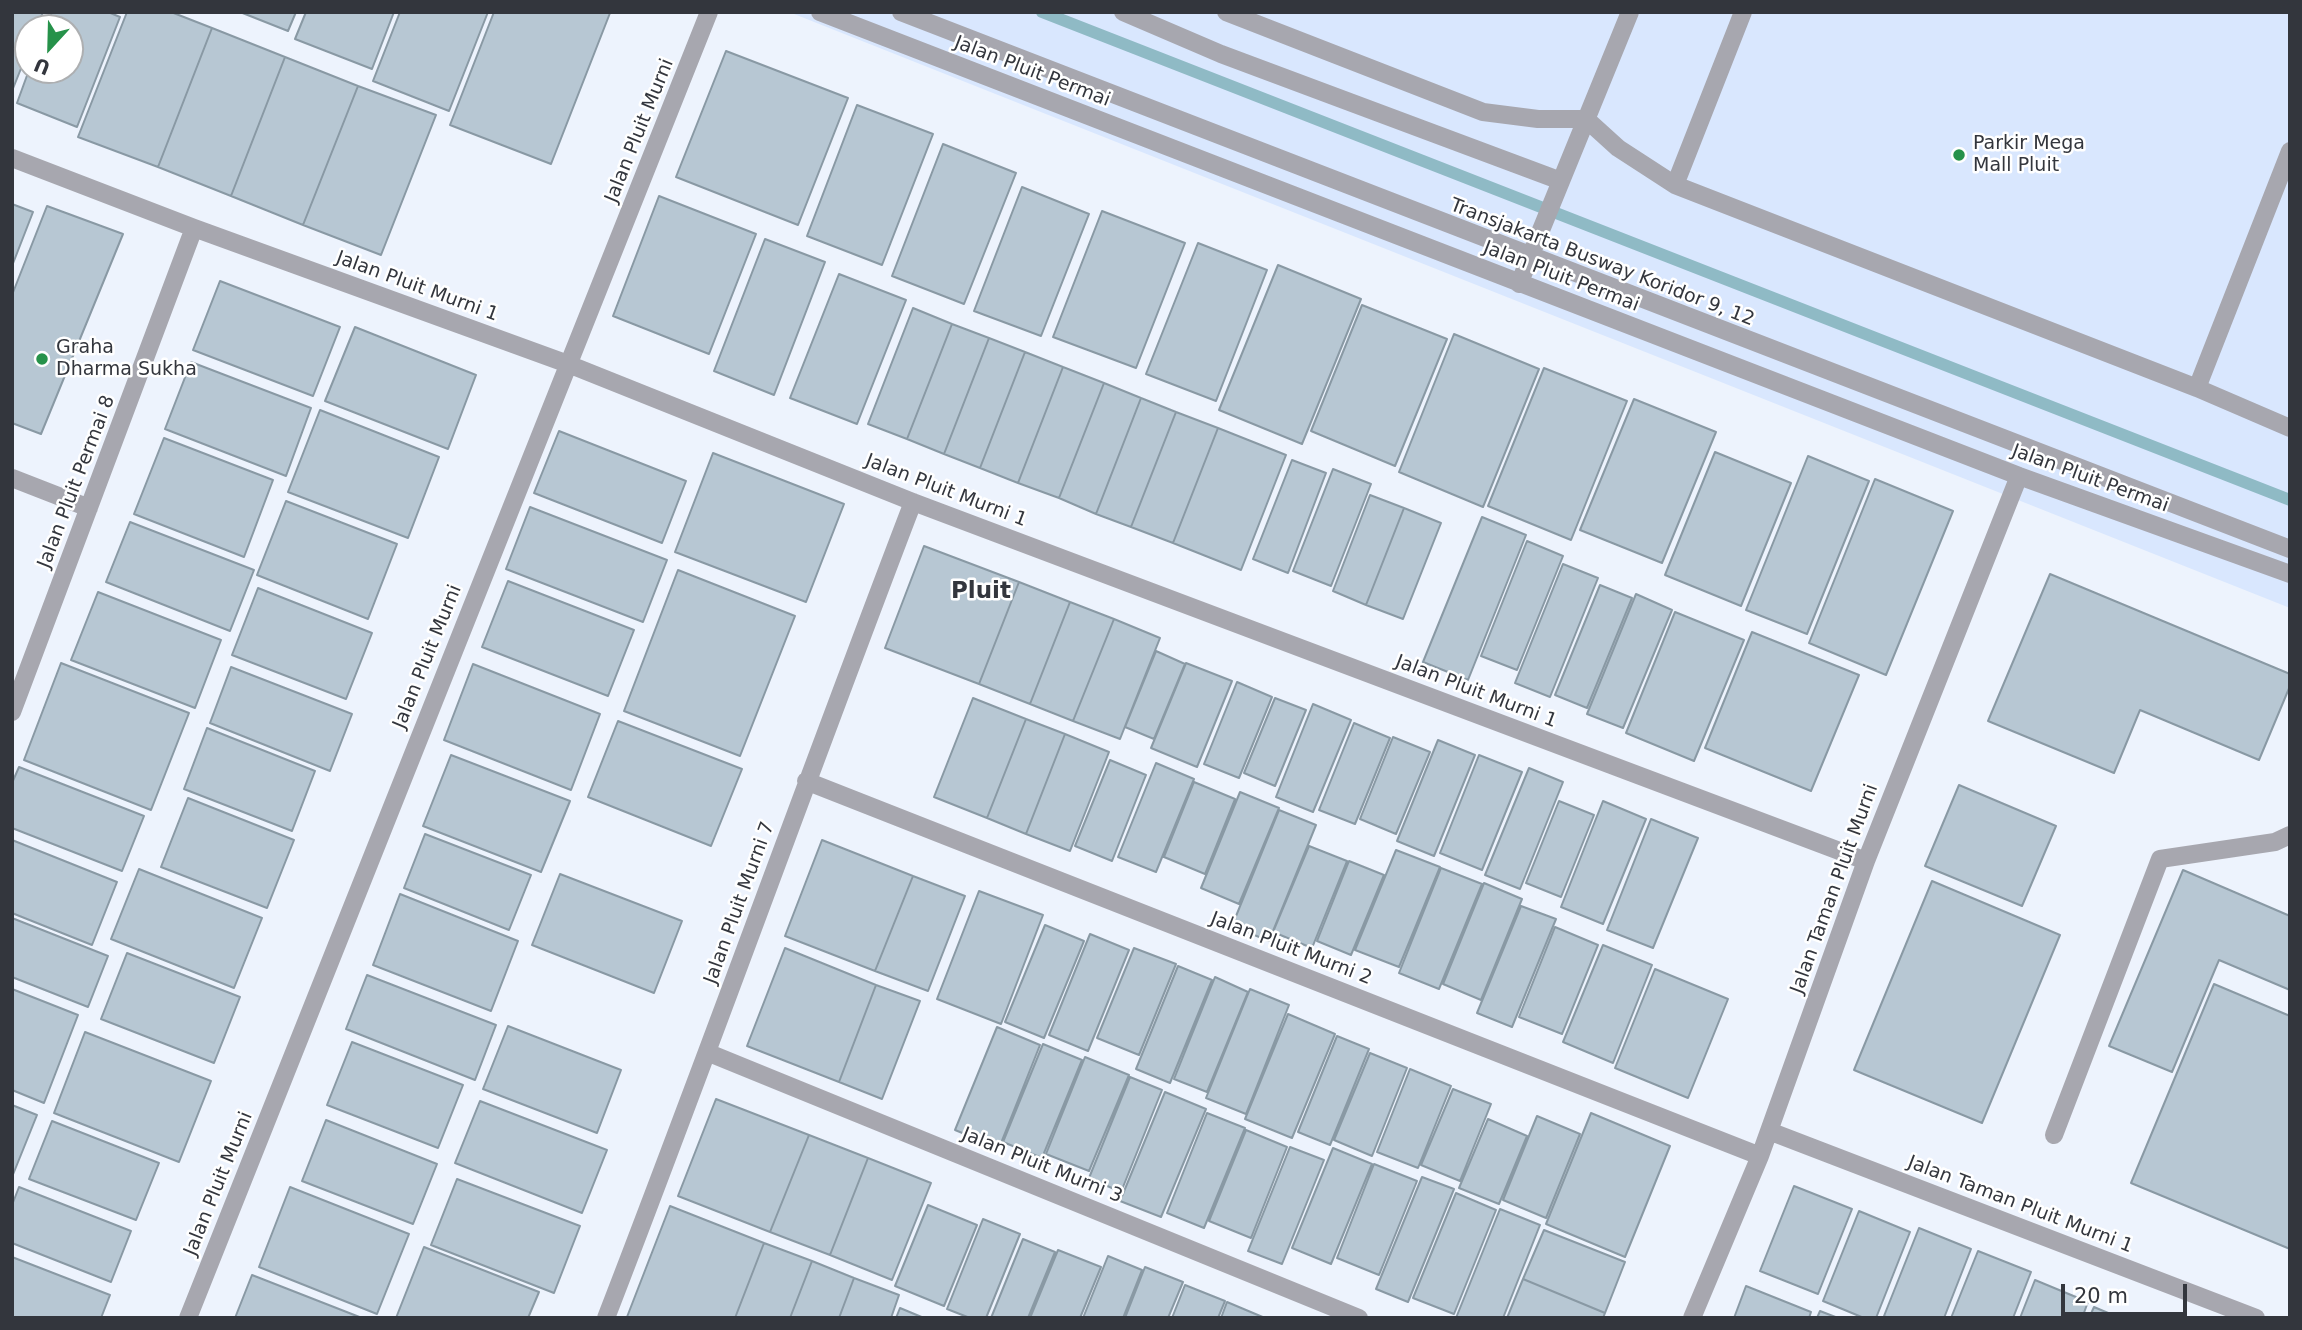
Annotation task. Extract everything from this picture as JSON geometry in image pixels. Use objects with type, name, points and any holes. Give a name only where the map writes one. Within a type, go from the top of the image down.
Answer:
[{"type":"street","name":"Jalan Pluit Murni","points":[[188,1318],[709,12]]},
{"type":"street","name":"Jalan Pluit Permai","points":[[820,12],[2019,476],[2290,573]]},
{"type":"street","name":"Transjakarta Busway Koridor 9, 12","points":[[901,12],[1530,258],[2290,549]]},
{"type":"street","points":[[1123,12],[1221,54],[1561,181]]},
{"type":"street","points":[[1226,12],[1483,112],[1538,119],[1586,119],[1618,148],[1675,185],[2197,388],[2290,428]]},
{"type":"street","points":[[1520,284],[1630,12]]},
{"type":"street","points":[[1675,185],[1743,12]]},
{"type":"street","points":[[2197,388],[2290,151]]},
{"type":"street","name":"Jalan Pluit Murni 1","points":[[12,158],[194,228],[568,364],[913,502],[1866,861]]},
{"type":"street","name":"Jalan Pluit Permai 8","points":[[12,712],[194,228]]},
{"type":"street","name":"Jalan Taman Pluit Murni","points":[[1692,1318],[1760,1156],[1866,861],[2019,476]]},
{"type":"street","points":[[12,478],[89,508]]},
{"type":"street","name":"Jalan Pluit Murni 7","points":[[606,1318],[709,1053],[806,781],[913,502]]},
{"type":"street","name":"Jalan Pluit Murni 2","points":[[806,781],[1760,1156]]},
{"type":"street","points":[[2054,1135],[2160,859],[2275,842],[2290,835]]},
{"type":"street","name":"Jalan Pluit Murni 3","points":[[709,1053],[1359,1318]]},
{"type":"street","name":"Jalan Taman Pluit Murni 1","points":[[1769,1131],[2256,1318]]},
{"type":"shaded area","points":[[789,12],[2290,12],[2290,608]]},
{"type":"building","points":[[12,12],[43,12],[14,14],[15,84],[12,91]]},
{"type":"building","points":[[108,12],[120,17],[77,127],[17,103],[24,84],[84,84],[84,14],[51,14]]},
{"type":"building","points":[[127,12],[171,12],[212,28],[158,167],[78,137]]},
{"type":"building","points":[[240,12],[296,12],[288,31]]},
{"type":"building","points":[[306,12],[394,12],[372,69],[295,39]]},
{"type":"building","points":[[400,12],[488,12],[449,111],[373,81]]},
{"type":"building","points":[[494,12],[610,13],[551,164],[450,125]]},
{"type":"building","points":[[212,28],[285,57],[231,196],[158,167]]},
{"type":"building","points":[[726,51],[848,98],[798,225],[676,177]]},
{"type":"building","points":[[285,57],[358,86],[303,225],[231,196]]},
{"type":"building","points":[[358,86],[436,115],[381,255],[303,225]]},
{"type":"building","points":[[857,105],[933,134],[882,265],[807,236]]},
{"type":"building","points":[[943,144],[1016,173],[964,304],[892,276]]},
{"type":"building","points":[[1022,187],[1089,214],[1041,336],[974,311]]},
{"type":"building","points":[[659,196],[756,234],[709,354],[613,316]]},
{"type":"building","points":[[12,204],[33,212],[12,266]]},
{"type":"building","name":"Graha Dharma Sukha","points":[[47,206],[123,234],[41,434],[12,423],[12,295]]},
{"type":"building","points":[[1102,211],[1185,243],[1136,368],[1053,337]]},
{"type":"building","points":[[765,239],[825,262],[774,395],[714,371]]},
{"type":"building","points":[[1198,243],[1267,270],[1216,401],[1146,374]]},
{"type":"building","points":[[1278,265],[1361,299],[1302,444],[1219,410]]},
{"type":"building","points":[[839,274],[906,300],[857,424],[790,398]]},
{"type":"building","points":[[220,281],[340,327],[313,396],[193,350]]},
{"type":"building","points":[[1362,305],[1447,339],[1395,466],[1311,431]]},
{"type":"building","points":[[913,308],[952,324],[907,439],[868,424]]},
{"type":"building","points":[[952,324],[989,338],[944,454],[907,439]]},
{"type":"building","points":[[355,327],[476,375],[448,449],[325,401]]},
{"type":"building","points":[[1454,334],[1539,369],[1483,507],[1399,472]]},
{"type":"building","points":[[989,338],[1025,352],[980,468],[944,454]]},
{"type":"building","points":[[1025,352],[1063,367],[1018,483],[980,468]]},
{"type":"building","points":[[191,362],[311,408],[286,476],[165,429]]},
{"type":"building","points":[[1063,367],[1104,383],[1059,498],[1018,483]]},
{"type":"building","points":[[1544,368],[1627,401],[1571,540],[1488,506]]},
{"type":"building","points":[[1104,383],[1141,398],[1096,514],[1059,498]]},
{"type":"building","points":[[1141,398],[1176,412],[1131,527],[1096,514]]},
{"type":"building","points":[[1634,399],[1716,432],[1662,563],[1580,530]]},
{"type":"building","points":[[320,410],[439,457],[408,538],[288,492]]},
{"type":"building","points":[[1176,412],[1218,428],[1173,543],[1131,527]]},
{"type":"building","points":[[1218,428],[1286,455],[1241,570],[1173,543]]},
{"type":"building","points":[[559,431],[686,481],[662,543],[534,493]]},
{"type":"building","points":[[164,438],[273,480],[244,557],[134,514]]},
{"type":"building","points":[[1715,452],[1791,483],[1741,606],[1665,575]]},
{"type":"building","points":[[713,453],[844,504],[806,602],[675,552]]},
{"type":"building","points":[[1808,456],[1869,481],[1807,634],[1746,610]]},
{"type":"building","points":[[1292,460],[1326,473],[1288,573],[1253,559]]},
{"type":"building","points":[[1333,469],[1371,484],[1331,586],[1293,571]]},
{"type":"building","points":[[1875,479],[1953,511],[1886,675],[1809,643]]},
{"type":"building","points":[[1370,495],[1404,508],[1366,605],[1333,591]]},
{"type":"building","points":[[286,501],[397,544],[368,619],[257,575]]},
{"type":"building","points":[[530,507],[667,560],[643,622],[506,569]]},
{"type":"building","points":[[1404,508],[1441,523],[1403,619],[1366,605]]},
{"type":"building","points":[[1482,517],[1526,535],[1468,680],[1423,662]]},
{"type":"building","points":[[130,522],[254,570],[230,631],[106,582]]},
{"type":"building","points":[[1527,541],[1563,556],[1517,670],[1481,656]]},
{"type":"building","points":[[924,546],[1019,582],[979,684],[885,648]]},
{"type":"building","points":[[1563,564],[1598,578],[1550,697],[1515,683]]},
{"type":"building","points":[[678,570],[795,616],[740,756],[624,711]]},
{"type":"building","points":[[2050,574],[2290,674],[2290,686],[2259,760],[2140,710],[2114,773],[1988,721]]},
{"type":"building","points":[[508,581],[634,630],[608,696],[482,647]]},
{"type":"building","points":[[1019,582],[1070,602],[1030,704],[979,684]]},
{"type":"building","points":[[1600,585],[1632,598],[1587,708],[1555,695]]},
{"type":"building","points":[[258,588],[372,633],[346,699],[232,655]]},
{"type":"building","points":[[98,592],[221,640],[195,708],[71,660]]},
{"type":"building","points":[[1636,594],[1672,610],[1623,728],[1587,714]]},
{"type":"building","points":[[1070,602],[1114,619],[1073,721],[1030,704]]},
{"type":"building","points":[[1675,612],[1744,640],[1694,761],[1626,733]]},
{"type":"building","points":[[1114,619],[1160,638],[1120,739],[1073,721]]},
{"type":"building","points":[[1752,632],[1859,675],[1811,791],[1705,748]]},
{"type":"building","points":[[1156,651],[1185,664],[1154,739],[1125,727]]},
{"type":"building","points":[[61,663],[189,713],[151,810],[24,760]]},
{"type":"building","points":[[1186,663],[1232,681],[1197,767],[1151,748]]},
{"type":"building","points":[[473,664],[600,714],[571,790],[444,740]]},
{"type":"building","points":[[231,667],[352,714],[330,771],[210,723]]},
{"type":"building","points":[[1237,682],[1272,697],[1239,778],[1204,764]]},
{"type":"building","points":[[973,698],[1026,719],[987,818],[934,797]]},
{"type":"building","points":[[1275,698],[1306,710],[1275,786],[1244,773]]},
{"type":"building","points":[[1313,704],[1351,720],[1313,812],[1276,797]]},
{"type":"building","points":[[1026,719],[1065,734],[1026,834],[987,818]]},
{"type":"building","points":[[618,721],[742,769],[711,846],[588,797]]},
{"type":"building","points":[[1354,723],[1390,738],[1355,824],[1319,810]]},
{"type":"building","points":[[207,728],[315,771],[292,831],[184,789]]},
{"type":"building","points":[[1065,734],[1109,752],[1070,851],[1026,834]]},
{"type":"building","points":[[1393,737],[1430,752],[1396,834],[1360,819]]},
{"type":"building","points":[[1438,740],[1475,755],[1434,856],[1397,841]]},
{"type":"building","points":[[451,755],[570,801],[541,872],[423,826]]},
{"type":"building","points":[[1479,755],[1522,772],[1482,870],[1440,853]]},
{"type":"building","points":[[1110,760],[1146,775],[1112,861],[1075,846]]},
{"type":"building","points":[[1156,763],[1194,779],[1156,872],[1118,857]]},
{"type":"building","points":[[19,767],[144,816],[122,871],[12,828],[12,783]]},
{"type":"building","points":[[1529,768],[1563,782],[1520,889],[1485,875]]},
{"type":"building","points":[[1194,782],[1235,799],[1205,874],[1164,857]]},
{"type":"building","points":[[1959,785],[2056,826],[2022,906],[1925,866]]},
{"type":"building","points":[[1240,792],[1279,808],[1239,904],[1201,888]]},
{"type":"building","points":[[188,798],[294,840],[267,908],[161,867]]},
{"type":"building","points":[[1559,801],[1594,815],[1561,897],[1526,883]]},
{"type":"building","points":[[1603,801],[1646,819],[1603,924],[1561,907]]},
{"type":"building","points":[[1279,810],[1316,825],[1269,941],[1232,926]]},
{"type":"building","points":[[1651,819],[1698,838],[1653,948],[1607,930]]},
{"type":"building","points":[[425,834],[531,875],[509,930],[404,888]]},
{"type":"building","points":[[12,840],[117,882],[92,945],[12,913]]},
{"type":"building","points":[[822,840],[913,876],[875,971],[785,936]]},
{"type":"building","points":[[1309,846],[1347,861],[1312,948],[1273,932]]},
{"type":"building","points":[[1396,850],[1440,867],[1399,967],[1355,950]]},
{"type":"building","points":[[1349,861],[1384,875],[1351,955],[1317,941]]},
{"type":"building","points":[[1441,868],[1482,884],[1439,989],[1399,973]]},
{"type":"building","points":[[139,869],[262,918],[234,988],[111,939]]},
{"type":"building","points":[[2183,870],[2290,916],[2290,990],[2219,960],[2172,1072],[2109,1046]]},
{"type":"building","points":[[560,874],[682,921],[654,993],[532,945]]},
{"type":"building","points":[[913,876],[965,896],[928,991],[875,971]]},
{"type":"building","points":[[1932,881],[2060,935],[1982,1123],[1854,1070]]},
{"type":"building","points":[[1484,883],[1522,899],[1481,1000],[1443,984]]},
{"type":"building","points":[[979,891],[1043,915],[1001,1024],[937,999]]},
{"type":"building","points":[[400,894],[518,941],[491,1011],[373,965]]},
{"type":"building","points":[[1521,906],[1556,919],[1512,1027],[1477,1013]]},
{"type":"building","points":[[12,918],[108,956],[88,1007],[12,977]]},
{"type":"building","points":[[1045,925],[1084,941],[1044,1038],[1005,1022]]},
{"type":"building","points":[[1555,927],[1598,945],[1562,1034],[1519,1017]]},
{"type":"building","points":[[1090,934],[1129,950],[1088,1051],[1049,1035]]},
{"type":"building","points":[[1603,945],[1652,965],[1613,1063],[1563,1042]]},
{"type":"building","points":[[785,948],[876,985],[839,1082],[747,1046]]},
{"type":"building","points":[[1134,948],[1176,964],[1139,1055],[1097,1038]]},
{"type":"building","points":[[127,953],[240,997],[214,1063],[101,1019]]},
{"type":"building","points":[[1178,966],[1212,980],[1170,1083],[1136,1069]]},
{"type":"building","points":[[1655,969],[1728,999],[1688,1098],[1615,1068]]},
{"type":"building","points":[[367,975],[496,1025],[475,1080],[346,1029]]},
{"type":"building","points":[[1215,977],[1248,992],[1207,1092],[1174,1079]]},
{"type":"building","points":[[2214,984],[2290,1016],[2290,1249],[2131,1183]]},
{"type":"building","points":[[876,985],[920,1001],[882,1099],[839,1082]]},
{"type":"building","points":[[12,989],[78,1015],[44,1103],[12,1090]]},
{"type":"building","points":[[1250,989],[1289,1005],[1246,1114],[1206,1098]]},
{"type":"building","points":[[1288,1014],[1335,1034],[1292,1138],[1245,1119]]},
{"type":"building","points":[[508,1026],[621,1070],[597,1133],[483,1089]]},
{"type":"building","points":[[997,1027],[1040,1045],[999,1148],[955,1130]]},
{"type":"building","points":[[85,1032],[211,1081],[179,1162],[54,1113]]},
{"type":"building","points":[[1337,1036],[1369,1049],[1330,1145],[1298,1132]]},
{"type":"building","points":[[352,1042],[463,1085],[438,1148],[327,1105]]},
{"type":"building","points":[[1043,1044],[1082,1060],[1042,1158],[1003,1142]]},
{"type":"building","points":[[1370,1053],[1407,1068],[1372,1156],[1334,1140]]},
{"type":"building","points":[[1085,1057],[1129,1075],[1089,1171],[1046,1154]]},
{"type":"building","points":[[1410,1069],[1451,1086],[1418,1168],[1377,1152]]},
{"type":"building","points":[[1130,1077],[1162,1090],[1121,1192],[1089,1178]]},
{"type":"building","points":[[1453,1089],[1491,1104],[1460,1181],[1421,1165]]},
{"type":"building","points":[[1165,1092],[1206,1109],[1161,1217],[1120,1201]]},
{"type":"building","points":[[716,1099],[809,1135],[770,1232],[678,1196]]},
{"type":"building","points":[[480,1101],[607,1150],[582,1213],[455,1163]]},
{"type":"building","points":[[12,1105],[37,1115],[12,1177]]},
{"type":"building","points":[[1207,1113],[1245,1128],[1204,1228],[1167,1213]]},
{"type":"building","points":[[1591,1113],[1670,1146],[1625,1257],[1546,1224]]},
{"type":"building","points":[[1537,1116],[1580,1134],[1546,1218],[1503,1200]]},
{"type":"building","points":[[1488,1119],[1527,1136],[1499,1204],[1459,1188]]},
{"type":"building","points":[[326,1120],[437,1164],[413,1224],[302,1181]]},
{"type":"building","points":[[52,1121],[159,1163],[136,1220],[29,1179]]},
{"type":"building","points":[[1246,1130],[1287,1147],[1251,1238],[1209,1221]]},
{"type":"building","points":[[809,1135],[868,1158],[830,1255],[770,1232]]},
{"type":"building","points":[[1290,1147],[1324,1160],[1282,1264],[1248,1251]]},
{"type":"building","points":[[1333,1148],[1372,1164],[1331,1264],[1292,1248]]},
{"type":"building","points":[[868,1158],[931,1183],[892,1280],[830,1255]]},
{"type":"building","points":[[1374,1164],[1417,1181],[1379,1275],[1337,1258]]},
{"type":"building","points":[[1422,1177],[1454,1189],[1408,1302],[1376,1289]]},
{"type":"building","points":[[457,1179],[580,1226],[554,1293],[431,1245]]},
{"type":"building","points":[[1794,1186],[1852,1209],[1818,1294],[1760,1271]]},
{"type":"building","points":[[19,1187],[131,1231],[111,1282],[12,1243],[12,1205]]},
{"type":"building","points":[[290,1187],[409,1234],[377,1314],[259,1267]]},
{"type":"building","points":[[1456,1193],[1496,1210],[1454,1314],[1413,1298]]},
{"type":"building","points":[[928,1205],[977,1225],[944,1306],[895,1286]]},
{"type":"building","points":[[670,1206],[764,1243],[735,1318],[627,1317]]},
{"type":"building","points":[[1500,1209],[1540,1225],[1503,1318],[1456,1318]]},
{"type":"building","points":[[1859,1211],[1910,1232],[1876,1318],[1864,1318],[1823,1301]]},
{"type":"building","points":[[983,1219],[1020,1234],[986,1318],[970,1318],[947,1309]]},
{"type":"building","points":[[1919,1228],[1971,1249],[1944,1318],[1888,1318],[1884,1316]]},
{"type":"building","points":[[1544,1230],[1625,1262],[1605,1313],[1523,1279]]},
{"type":"building","points":[[1023,1239],[1055,1252],[1028,1318],[991,1318]]},
{"type":"building","points":[[764,1243],[812,1261],[790,1318],[735,1318]]},
{"type":"building","points":[[424,1247],[539,1292],[528,1318],[396,1318]]},
{"type":"building","points":[[1058,1250],[1101,1267],[1080,1318],[1030,1318]]},
{"type":"building","points":[[1978,1251],[2031,1272],[2013,1318],[1951,1318]]},
{"type":"building","points":[[1108,1256],[1142,1270],[1123,1318],[1083,1318]]},
{"type":"building","points":[[12,1257],[110,1295],[101,1318],[12,1318]]},
{"type":"building","points":[[812,1261],[854,1278],[839,1318],[790,1318]]},
{"type":"building","points":[[1145,1267],[1183,1282],[1168,1318],[1125,1318]]},
{"type":"building","points":[[252,1275],[362,1318],[235,1318]]},
{"type":"building","points":[[854,1278],[899,1295],[891,1318],[839,1318]]},
{"type":"building","points":[[1523,1279],[1605,1313],[1603,1318],[1507,1318]]},
{"type":"building","points":[[2035,1280],[2088,1302],[2082,1318],[2020,1318]]},
{"type":"building","points":[[1185,1285],[1225,1301],[1218,1318],[1172,1318]]},
{"type":"building","points":[[1746,1286],[1811,1312],[1809,1318],[1734,1318]]},
{"type":"building","points":[[1227,1302],[1265,1318],[1221,1318]]},
{"type":"building","points":[[2094,1307],[2120,1318],[2089,1318]]},
{"type":"building","points":[[900,1308],[924,1318],[896,1318]]},
{"type":"building","points":[[1820,1311],[1838,1318],[1817,1318]]},
{"type":"waterway","points":[[1042,12],[2290,500]]},
{"type":"place","name":"Parkir Mega Mall Pluit","points":[[1959,155]]},
{"type":"place","name":"Graha Dharma Sukha","points":[[42,359]]},
{"type":"district","name":"Pluit","points":[[981,592]]}]
